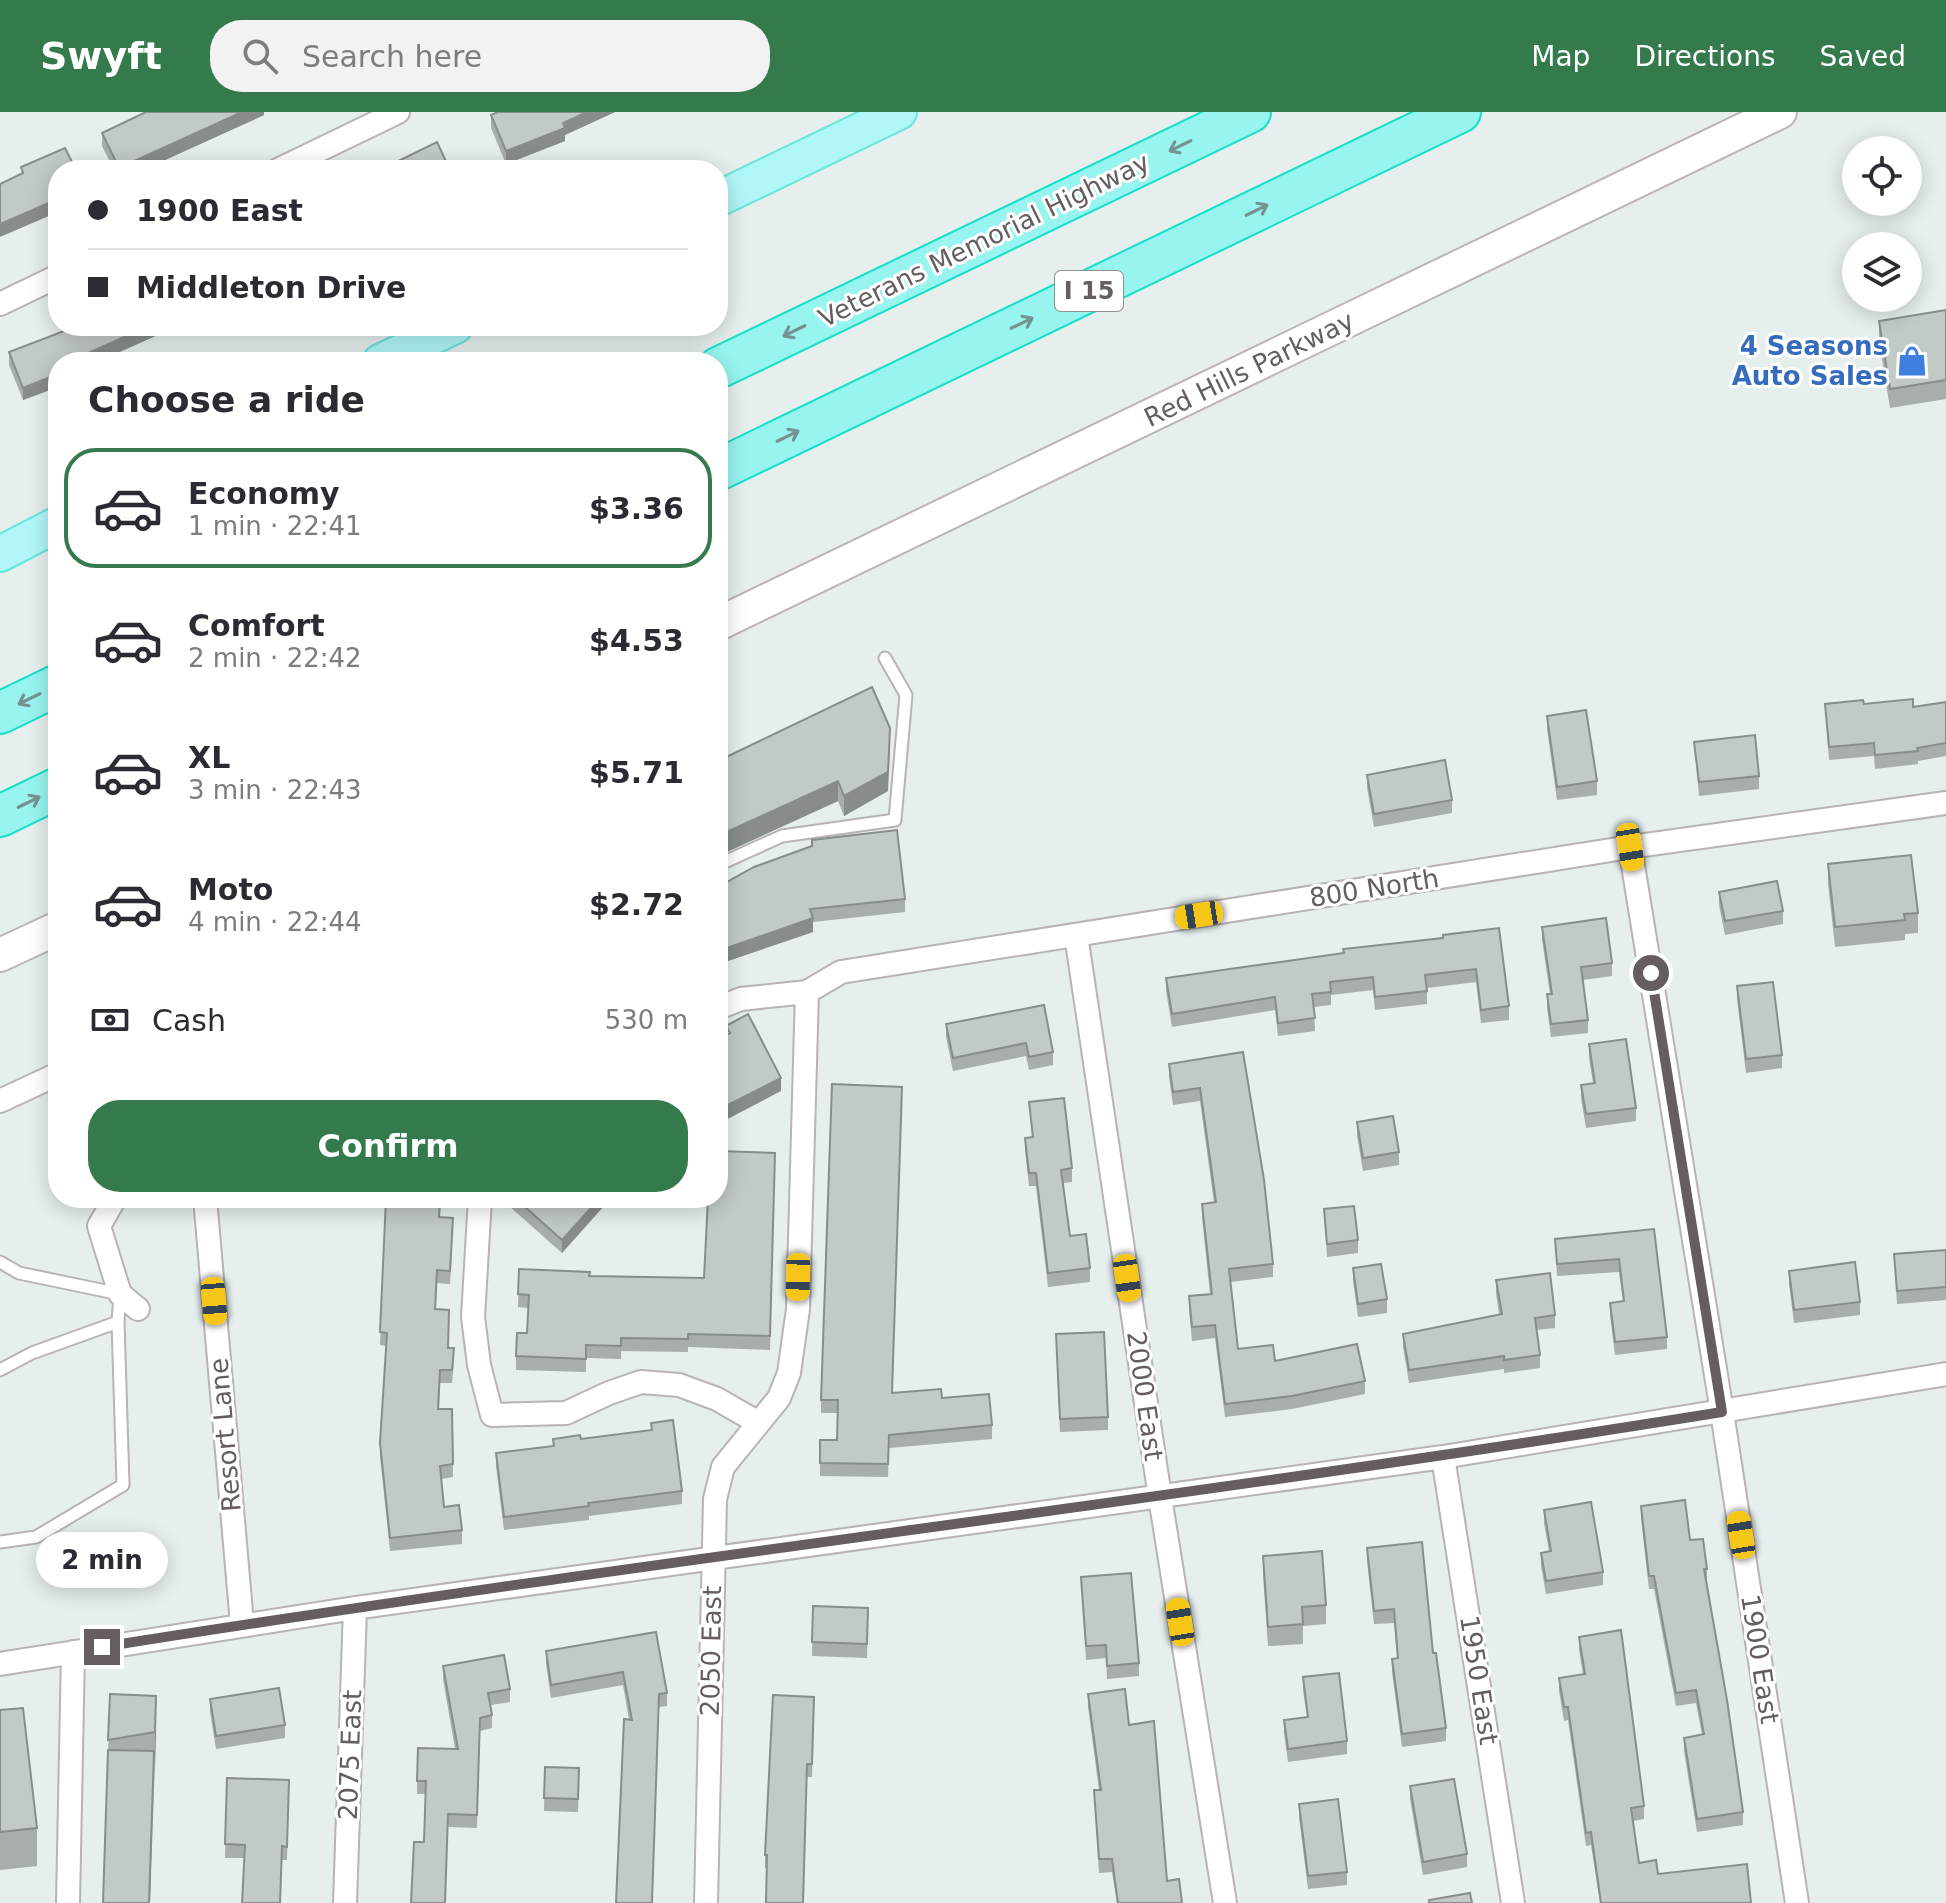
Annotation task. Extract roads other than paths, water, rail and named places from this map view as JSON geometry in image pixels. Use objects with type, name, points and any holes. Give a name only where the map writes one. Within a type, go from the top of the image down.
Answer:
[{"type":"highway","name":"Veterans Memorial Highway","points":[[728,363],[1250,112]]},
{"type":"highway","name":"I 15","points":[[728,465],[1460,112]]},
{"type":"highway","points":[[0,713],[48,690]]},
{"type":"highway","points":[[0,816],[48,793]]},
{"type":"main road","points":[[728,194],[899,112]]},
{"type":"main road","name":"Red Hills Parkway","points":[[728,619],[1780,112]]},
{"type":"main road","points":[[401,352],[434,336]]},
{"type":"main road","points":[[0,554],[48,529]]},
{"type":"main road","points":[[0,955],[48,933]]},
{"type":"street","points":[[299,160],[398,112]]},
{"type":"street","points":[[0,304],[48,281]]},
{"type":"street","name":"800 North","points":[[807,992],[841,972],[1630,847],[1946,803]]},
{"type":"street","name":"1900 East","points":[[1630,847],[1722,1412],[1797,1903]]},
{"type":"street","name":"2000 East","points":[[1076,935],[1160,1497],[1225,1903]]},
{"type":"street","points":[[728,1004],[741,999],[807,992]]},
{"type":"street","name":"2050 East","points":[[706,1903],[715,1499],[723,1467],[779,1398],[789,1373],[798,1309],[807,992]]},
{"type":"street","points":[[0,1101],[48,1079]]},
{"type":"street","points":[[109,1208],[99,1226],[120,1294],[138,1309]]},
{"type":"street","name":"Resort Lane","points":[[206,1208],[242,1624]]},
{"type":"street","points":[[479,1208],[473,1317],[479,1365],[492,1415],[566,1413],[641,1382],[679,1385],[717,1399],[757,1422]]},
{"type":"street","points":[[0,1664],[242,1624],[1443,1457],[1946,1374]]},
{"type":"street","name":"1950 East","points":[[1443,1457],[1513,1903]]},
{"type":"street","name":"2075 East","points":[[345,1903],[355,1608]]},
{"type":"street","points":[[68,1903],[73,1652]]},
{"type":"lane","points":[[728,860],[782,836],[895,820],[906,695],[885,658]]},
{"type":"lane","points":[[0,1262],[19,1273],[120,1294],[118,1322],[123,1485],[36,1537],[0,1542]]},
{"type":"lane","points":[[0,1370],[32,1353],[118,1322]]},
{"type":"place","name":"4 Seasons Auto Sales","points":[[1912,361]]}]
